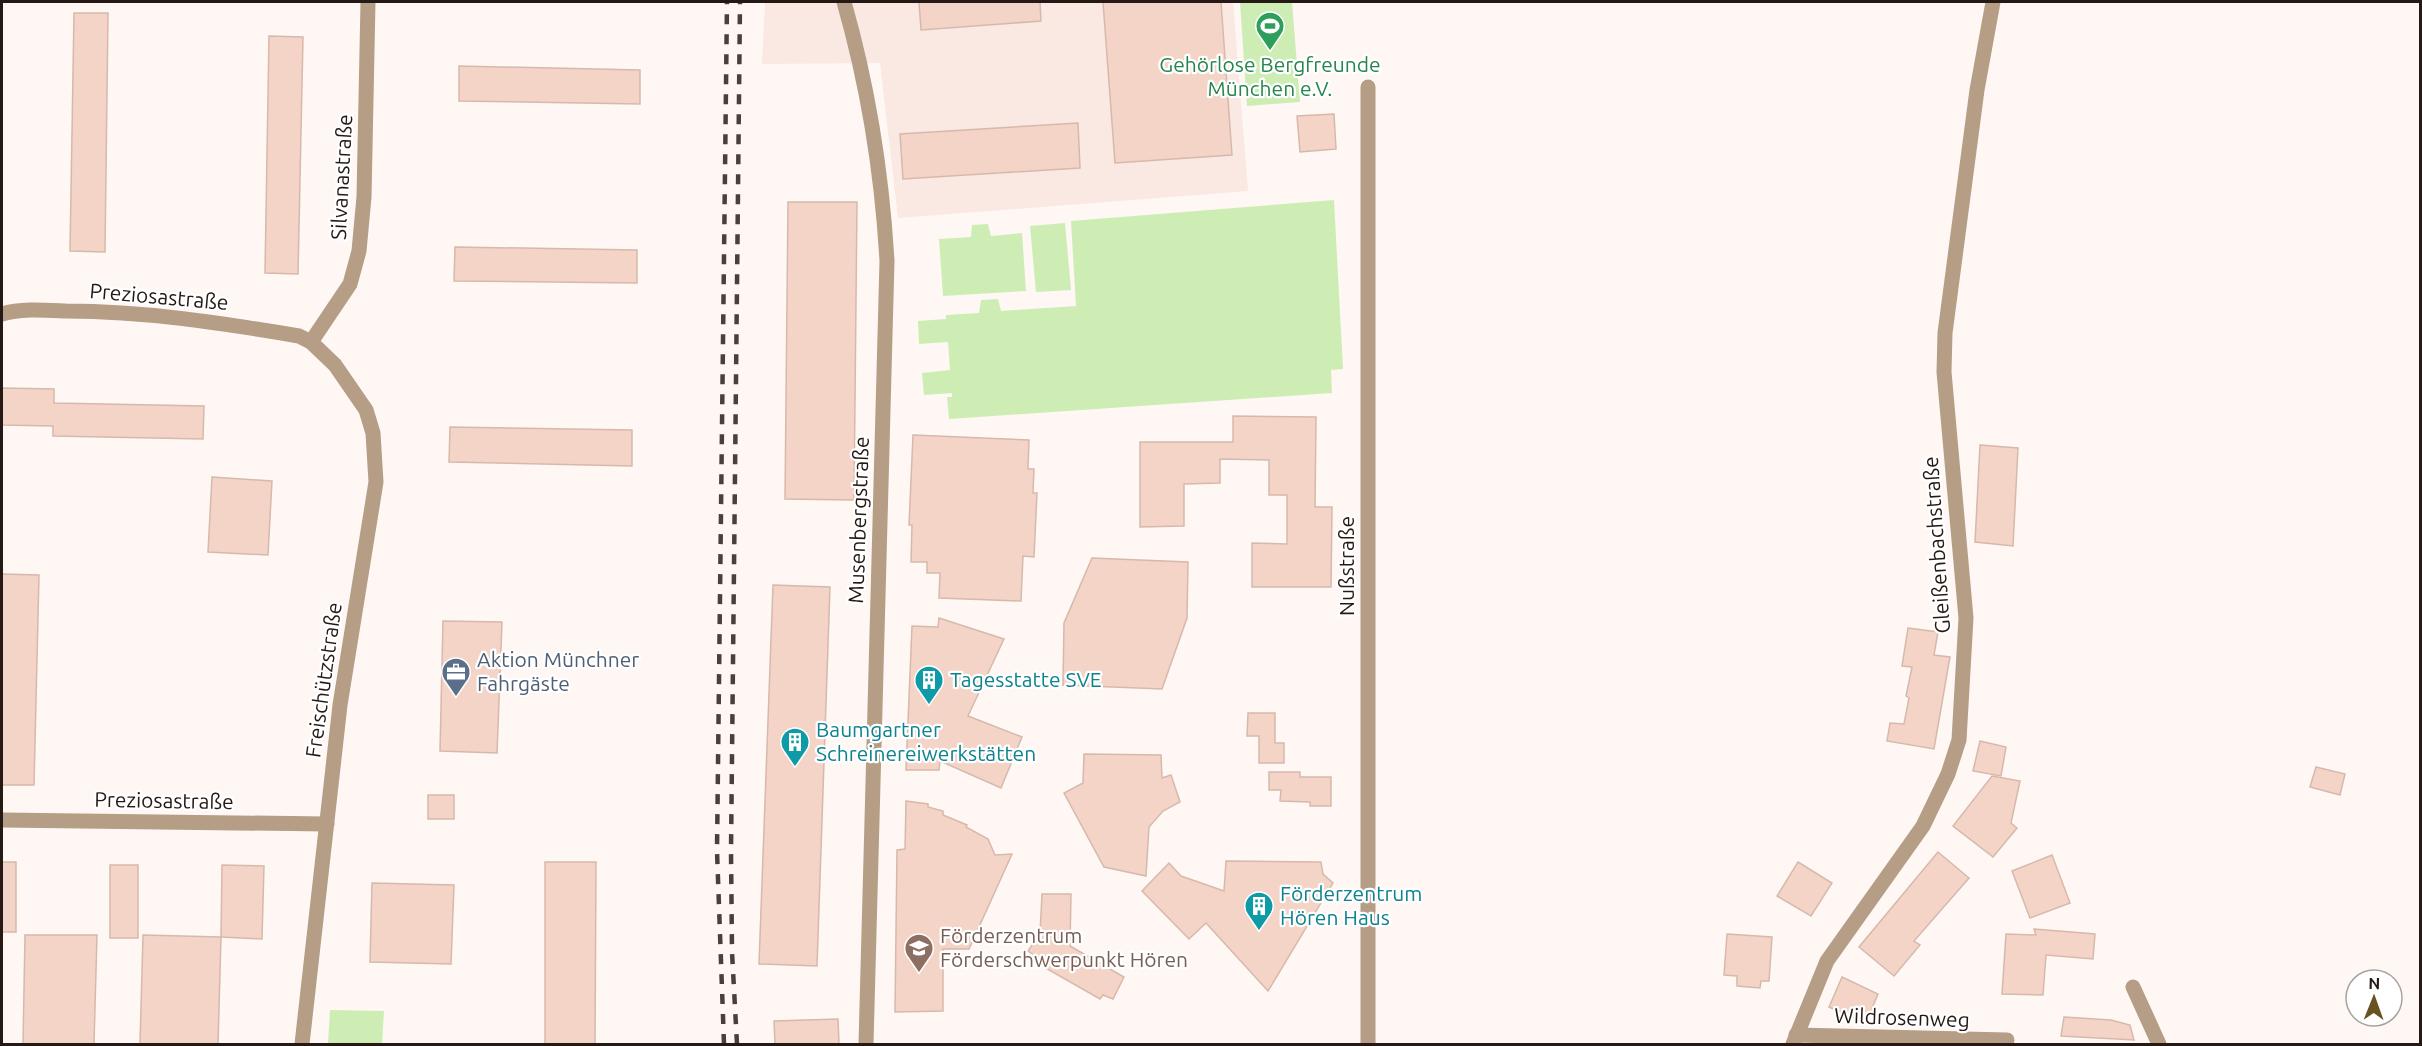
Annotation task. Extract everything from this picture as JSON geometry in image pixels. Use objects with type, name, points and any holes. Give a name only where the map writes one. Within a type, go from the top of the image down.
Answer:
[{"type":"street","name":"Silvanastraße","points":[[311,342],[350,284],[359,251],[364,197],[368,2]]},
{"type":"street","name":"Musenbergstraße","points":[[844,2],[866,94],[883,212],[887,261],[866,1044]]},
{"type":"street","name":"Gleißenbachstraße","points":[[1795,1040],[1827,961],[1923,826],[1948,774],[1959,740],[1966,618],[1944,372],[1945,333],[1977,90],[1993,2]]},
{"type":"street","name":"Nußstraße","points":[[1368,87],[1368,1044]]},
{"type":"street","name":"Preziosastraße","points":[[2,314],[40,310],[118,311],[219,323],[299,336],[311,342]]},
{"type":"street","name":"Freischützstraße","points":[[302,1044],[340,705],[376,482],[373,434],[366,410],[335,364],[311,342]]},
{"type":"street","name":"Preziosastraße","points":[[2,820],[327,824]]},
{"type":"street","points":[[2133,987],[2159,1044]]},
{"type":"street","name":"Wildrosenweg","points":[[1795,1040],[2007,1041]]},
{"type":"shaded area","points":[[765,2],[1233,2],[1248,191],[898,218],[880,63],[762,64]]},
{"type":"green space","name":"Gehörlose Bergfreunde München e.V.","points":[[1240,2],[1292,2],[1300,102],[1247,106]]},
{"type":"green space","points":[[1334,200],[1343,369],[1331,370],[1332,393],[949,419],[947,397],[952,397],[952,393],[924,395],[922,373],[950,370],[948,342],[919,344],[918,321],[946,319],[946,315],[979,313],[981,300],[998,299],[1001,311],[1076,306],[1071,221]]},
{"type":"green space","points":[[1065,223],[1071,290],[1036,292],[1030,226]]},
{"type":"green space","points":[[988,224],[991,236],[1022,233],[1026,291],[943,296],[939,239],[971,237],[972,225]]},
{"type":"green space","points":[[330,1010],[384,1011],[382,1044],[328,1044]]},
{"type":"building","points":[[919,2],[1040,2],[1041,21],[921,30]]},
{"type":"building","points":[[1103,2],[1221,2],[1232,155],[1115,163]]},
{"type":"building","points":[[74,13],[108,13],[105,252],[70,251]]},
{"type":"building","points":[[269,36],[303,37],[298,274],[265,273]]},
{"type":"building","points":[[459,66],[640,70],[640,104],[459,101]]},
{"type":"building","points":[[1334,114],[1336,149],[1300,152],[1297,116]]},
{"type":"building","points":[[1078,123],[1080,168],[903,179],[900,134]]},
{"type":"building","points":[[788,202],[857,202],[854,500],[785,499]]},
{"type":"building","points":[[455,247],[637,250],[637,283],[454,281]]},
{"type":"building","points":[[2,388],[54,389],[54,403],[204,406],[203,439],[53,436],[53,426],[2,425]]},
{"type":"building","points":[[1233,416],[1316,417],[1315,507],[1332,507],[1331,587],[1252,587],[1252,543],[1287,544],[1287,495],[1269,495],[1269,460],[1220,459],[1220,483],[1184,484],[1184,526],[1140,527],[1140,442],[1233,442]]},
{"type":"building","points":[[450,427],[632,430],[632,466],[449,462]]},
{"type":"building","points":[[913,435],[1029,440],[1028,469],[1034,469],[1033,493],[1037,493],[1034,557],[1023,556],[1021,601],[939,598],[940,573],[927,573],[927,562],[911,562],[912,525],[909,525]]},
{"type":"building","points":[[1980,445],[2018,448],[2013,546],[1975,542]]},
{"type":"building","points":[[212,477],[272,481],[268,555],[208,552]]},
{"type":"building","points":[[1092,558],[1188,562],[1187,618],[1162,689],[1063,685],[1064,623]]},
{"type":"building","points":[[2,574],[39,575],[34,785],[2,785]]},
{"type":"building","name":"Baumgartner Schreinereiwerkstätten","points":[[773,585],[830,587],[817,966],[759,964]]},
{"type":"building","name":"Tagesstatte SVE","points":[[939,618],[1004,639],[968,716],[1022,737],[1001,788],[940,761],[939,770],[906,770],[912,626],[938,627]]},
{"type":"building","points":[[443,621],[502,622],[497,753],[440,751]]},
{"type":"building","points":[[1908,628],[1938,632],[1934,655],[1950,657],[1934,749],[1887,741],[1890,723],[1904,724],[1909,698],[1906,696],[1912,667],[1902,666]]},
{"type":"building","points":[[1248,713],[1275,713],[1275,743],[1284,743],[1284,763],[1259,763],[1259,736],[1247,736]]},
{"type":"building","points":[[1980,741],[2006,747],[2001,776],[1973,771]]},
{"type":"building","points":[[1084,754],[1161,755],[1162,778],[1171,775],[1180,802],[1163,811],[1149,827],[1146,876],[1104,867],[1064,793],[1083,783]]},
{"type":"building","points":[[2316,767],[2345,774],[2340,795],[2310,787]]},
{"type":"building","points":[[1269,772],[1300,772],[1300,777],[1331,777],[1331,806],[1310,806],[1310,802],[1280,801],[1281,790],[1269,790]]},
{"type":"building","points":[[1992,776],[2020,781],[2011,823],[2017,828],[1993,857],[1953,826]]},
{"type":"building","points":[[428,795],[454,795],[454,819],[428,819]]},
{"type":"building","points":[[906,801],[928,804],[928,807],[943,811],[943,815],[967,825],[966,827],[988,839],[995,855],[1012,854],[969,949],[943,949],[943,1011],[895,1012],[897,850],[905,849]]},
{"type":"building","points":[[1938,852],[1969,878],[1914,941],[1920,945],[1894,976],[1859,947]]},
{"type":"building","points":[[2052,855],[2070,903],[2030,918],[2012,871]]},
{"type":"building","name":"Förderzentrum Hören Haus","points":[[1226,861],[1321,862],[1323,874],[1333,883],[1268,991],[1206,923],[1189,939],[1142,891],[1169,863],[1181,876],[1224,891]]},
{"type":"building","points":[[2,862],[16,862],[16,932],[2,932]]},
{"type":"building","points":[[545,862],[596,862],[595,1044],[545,1044]]},
{"type":"building","points":[[1798,862],[1832,883],[1811,916],[1777,896]]},
{"type":"building","points":[[110,865],[138,865],[138,938],[110,938]]},
{"type":"building","points":[[222,865],[264,866],[262,939],[221,937]]},
{"type":"building","points":[[372,883],[454,885],[451,964],[370,962]]},
{"type":"building","points":[[1042,894],[1071,894],[1070,946],[1124,977],[1113,999],[1103,995],[1100,999],[1042,966],[1044,962],[1028,951],[1040,933]]},
{"type":"building","points":[[2034,929],[2095,934],[2093,959],[2046,955],[2043,995],[2002,994],[2006,934],[2036,935]]},
{"type":"building","points":[[1727,934],[1772,937],[1769,981],[1761,981],[1760,988],[1737,986],[1737,976],[1724,975]]},
{"type":"building","points":[[25,935],[97,935],[94,1044],[23,1044]]},
{"type":"building","points":[[143,935],[221,937],[218,1044],[140,1044]]},
{"type":"building","points":[[1842,977],[1878,994],[1866,1023],[1829,1007]]},
{"type":"building","points":[[2064,1017],[2111,1020],[2130,1025],[2134,1040],[2061,1036]]},
{"type":"building","points":[[838,1019],[839,1044],[775,1044],[774,1021]]},
{"type":"railway","points":[[724,1044],[717,851],[727,2]]},
{"type":"railway","points":[[737,1044],[732,952],[731,851],[740,2]]},
{"type":"place","name":"Gehörlose Bergfreunde München e.V.","points":[[1270,52]]},
{"type":"place","name":"Aktion Münchner Fahrgäste","points":[[456,698]]},
{"type":"place","name":"Tagesstatte SVE","points":[[929,706]]},
{"type":"place","name":"Baumgartner Schreinereiwerkstätten","points":[[795,768]]},
{"type":"place","name":"Förderzentrum Hören Haus","points":[[1259,932]]},
{"type":"place","name":"Förderzentrum Förderschwerpunkt Hören","points":[[919,974]]}]
